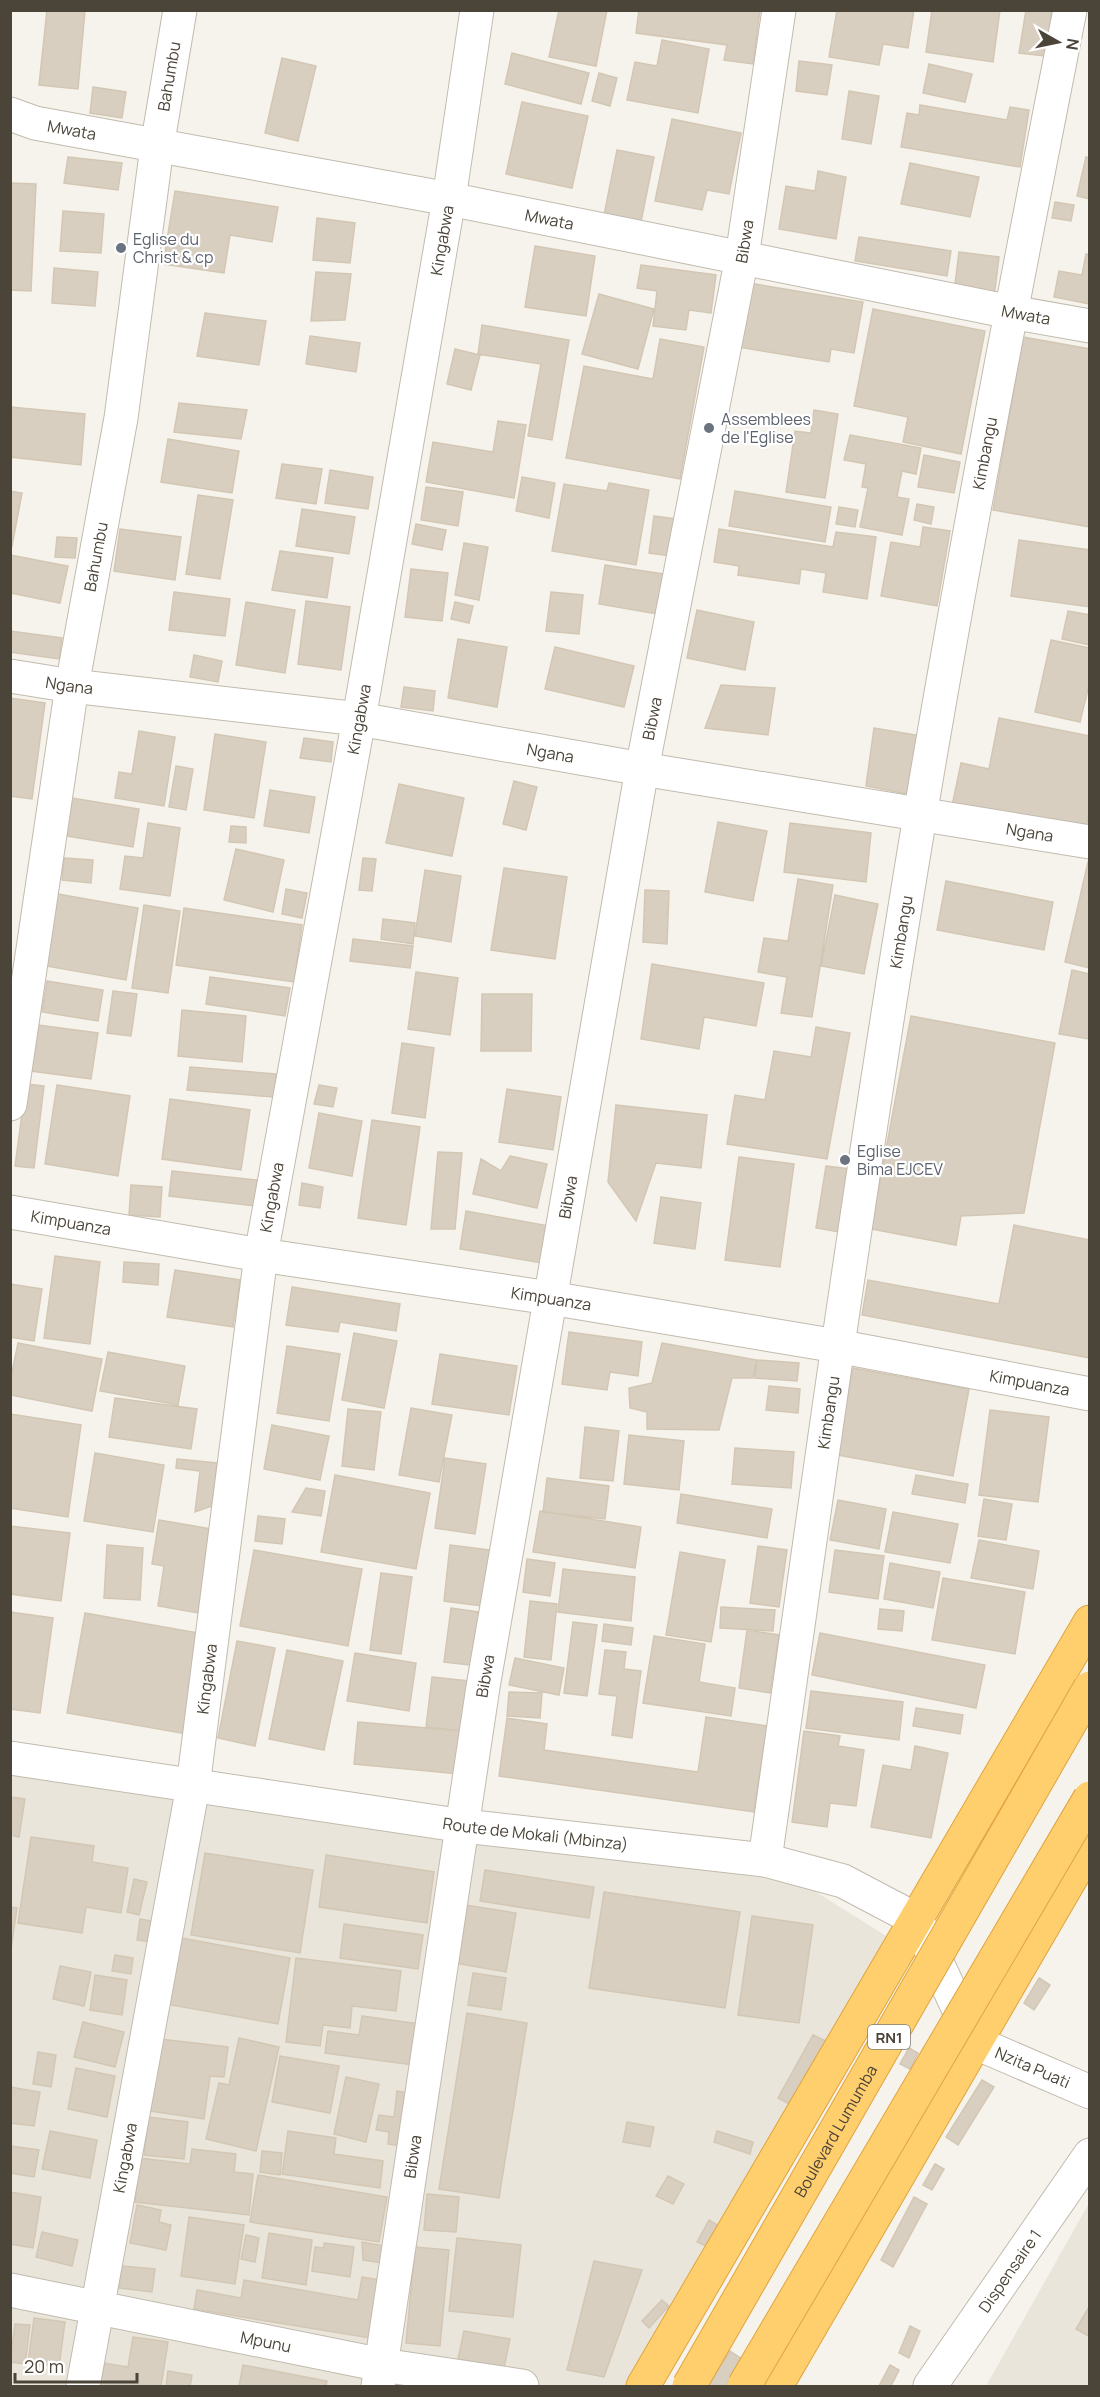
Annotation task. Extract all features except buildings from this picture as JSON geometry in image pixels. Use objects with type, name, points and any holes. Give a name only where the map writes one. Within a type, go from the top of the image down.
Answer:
[{"type":"highway","points":[[643,2386],[1089,1622]]},
{"type":"highway","name":"Boulevard Lumumba","points":[[689,2386],[1089,1688]]},
{"type":"highway","points":[[744,2386],[1089,1798]]},
{"type":"highway","points":[[776,2386],[1089,1845]]},
{"type":"street","name":"Bahumbu","points":[[10,1104],[72,686],[121,418],[157,147],[180,10]]},
{"type":"street","name":"Kingabwa","points":[[83,2386],[193,1786],[261,1255],[360,719],[449,199],[477,10]]},
{"type":"street","name":"Bibwa","points":[[380,2376],[483,1687],[642,769],[742,257],[779,10]]},
{"type":"street","name":"Kimbangu","points":[[765,1860],[837,1346],[920,815],[1011,312],[1070,10]]},
{"type":"street","name":"Mwata","points":[[10,114],[35,123],[157,147],[449,199],[1089,326]]},
{"type":"street","name":"Ngana","points":[[10,676],[72,686],[360,719],[642,769],[1089,842]]},
{"type":"street","name":"Kimpuanza","points":[[10,1212],[261,1255],[550,1298],[837,1346],[1089,1394]]},
{"type":"street","name":"Route de Mokali (Mbinza)","points":[[10,1758],[464,1826],[765,1860],[843,1881],[917,1920]]},
{"type":"street","points":[[917,1920],[974,2042]]},
{"type":"street","name":"Nzita Puati","points":[[974,2042],[1089,2092]]},
{"type":"street","name":"Dispensaire 1","points":[[930,2386],[1089,2155]]},
{"type":"street","name":"Mpunu","points":[[10,2290],[97,2306],[380,2376],[522,2386]]},
{"type":"shaded area","points":[[10,1758],[765,1860],[891,1939],[643,2386],[11,2386]]},
{"type":"shaded area","points":[[1089,2203],[1089,2386],[986,2386]]},
{"type":"place","name":"Eglise du Christ & cp","points":[[121,248]]},
{"type":"place","name":"Assemblees de l'Eglise","points":[[709,428]]},
{"type":"place","name":"Eglise Bima EJCEV","points":[[845,1160]]}]
